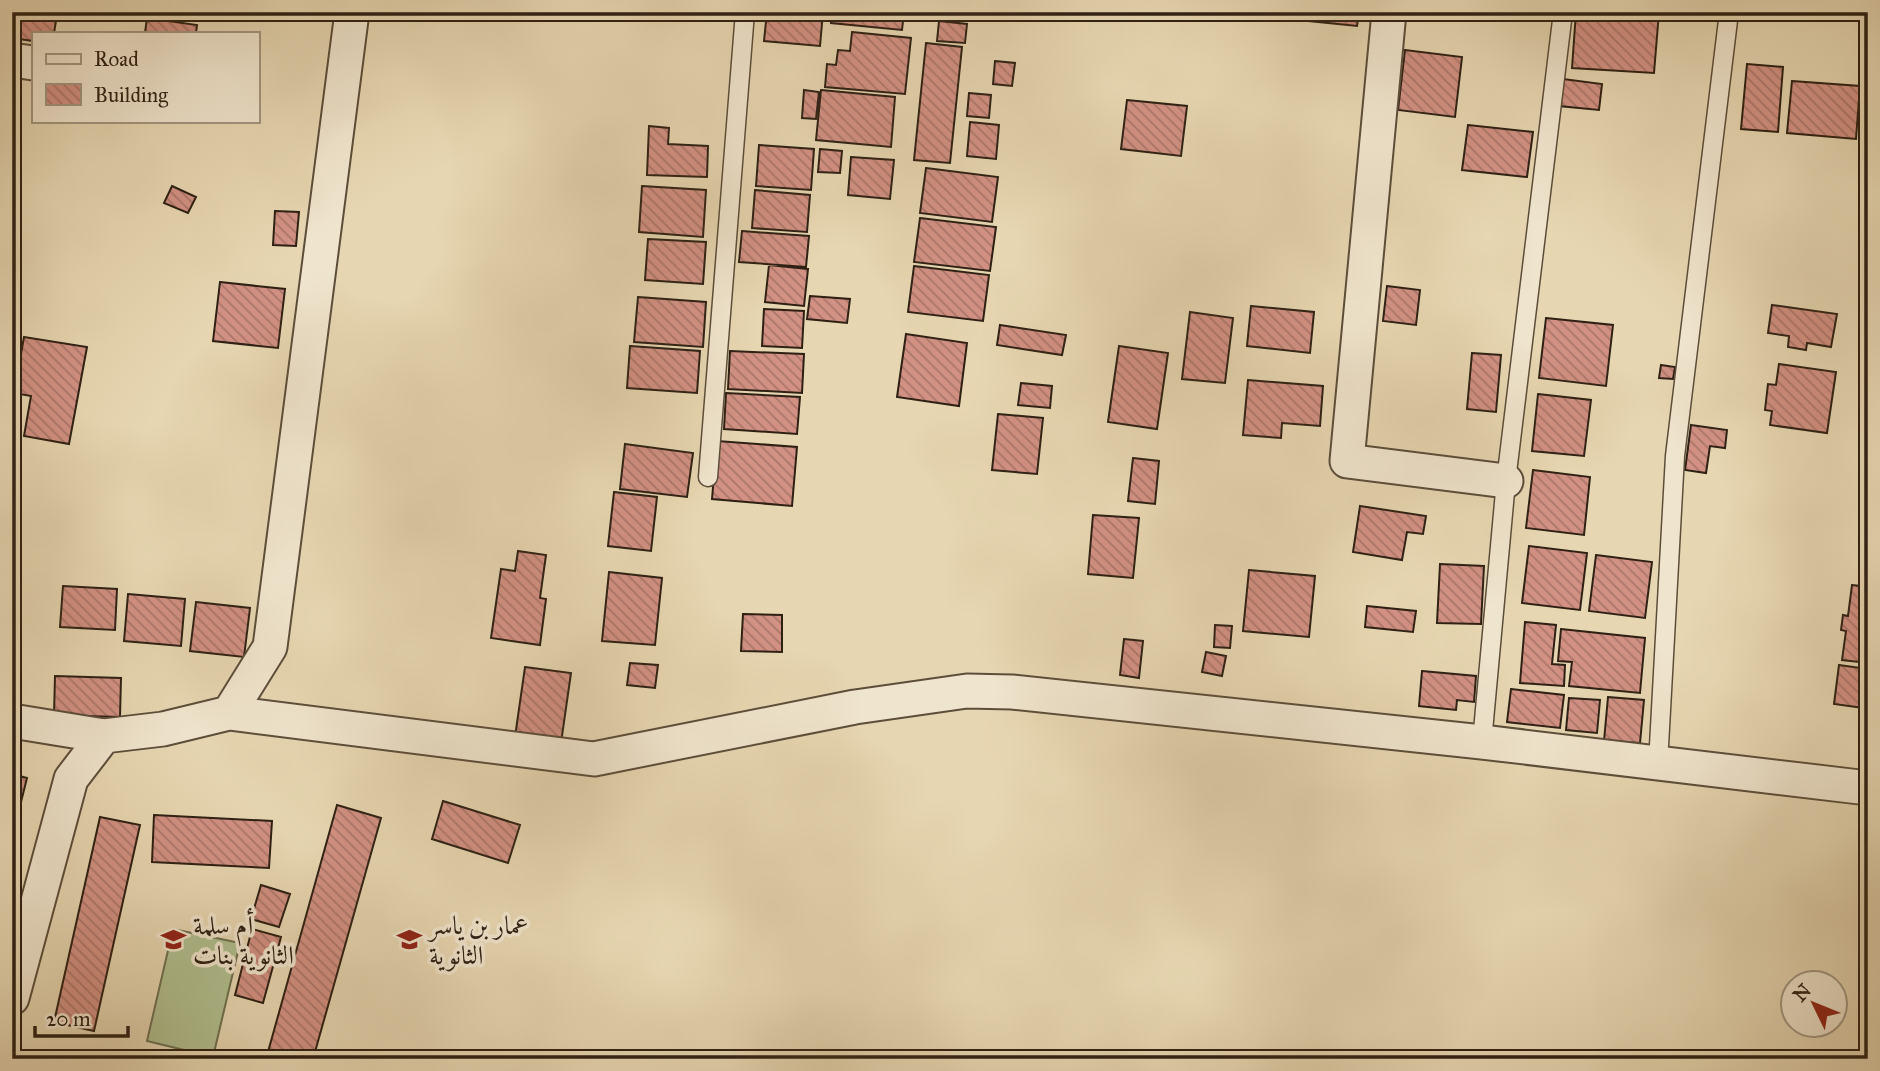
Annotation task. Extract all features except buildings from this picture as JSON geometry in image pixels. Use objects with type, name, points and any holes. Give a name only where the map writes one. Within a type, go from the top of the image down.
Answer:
[{"type":"street","points":[[229,713],[270,647],[352,12]]},
{"type":"street","points":[[1389,12],[1347,461],[1506,481]]},
{"type":"street","points":[[12,60],[32,63]]},
{"type":"street","points":[[12,721],[104,736],[163,729],[229,713],[594,759],[855,707],[967,691],[1012,692],[1482,742],[1868,788]]},
{"type":"street","points":[[12,998],[71,779],[104,736]]},
{"type":"lane","points":[[708,477],[745,12]]},
{"type":"lane","points":[[1482,742],[1506,481],[1563,12]]},
{"type":"lane","points":[[1658,764],[1675,456],[1728,12]]},
{"type":"green space","points":[[173,929],[240,943],[213,1057],[147,1041]]},
{"type":"place","name":"أم سلمة الثانوية بنات","points":[[173,940]]},
{"type":"place","name":"عمار بن ياسر الثانوية","points":[[409,940]]}]
